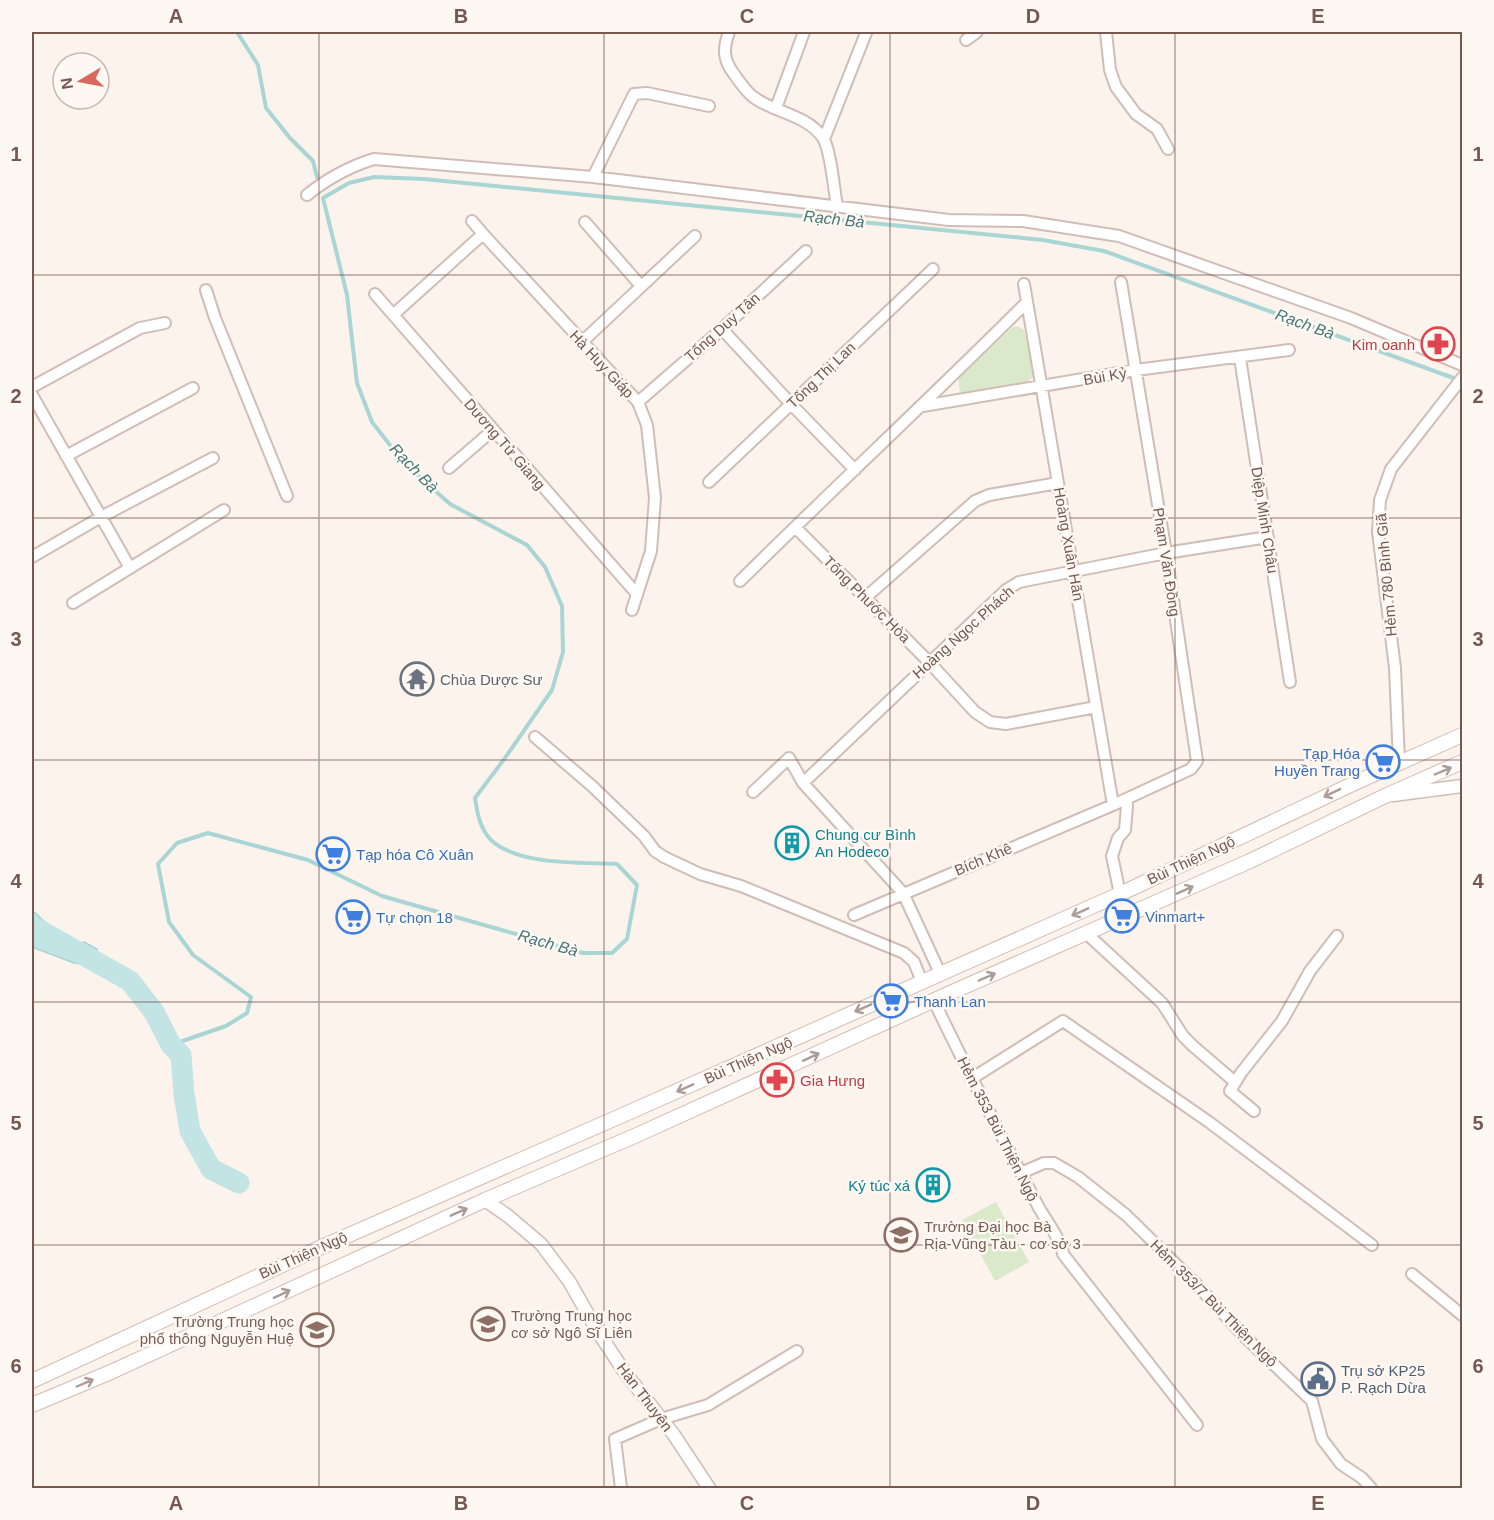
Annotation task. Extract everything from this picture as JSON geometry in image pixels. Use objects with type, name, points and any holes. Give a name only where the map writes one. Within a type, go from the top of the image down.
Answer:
[{"type":"main road","name":"Bùi Thiện Ngộ","points":[[32,1381],[317,1249],[1120,894],[1399,762],[1462,735]]},
{"type":"main road","name":"Bùi Thiện Ngộ","points":[[32,1405],[111,1372],[485,1200],[711,1102],[950,993],[1250,861],[1462,762]]},
{"type":"main road","points":[[940,973],[950,993]]},
{"type":"main road","points":[[530,1156],[540,1177]]},
{"type":"main road","points":[[236,1286],[247,1310]]},
{"type":"street","points":[[729,32],[724,45],[729,68],[753,96],[810,125],[824,139]]},
{"type":"street","points":[[776,108],[804,32]]},
{"type":"street","points":[[966,40],[977,32]]},
{"type":"street","points":[[1106,32],[1110,70],[1116,87],[1137,114],[1157,129],[1168,149]]},
{"type":"street","points":[[837,206],[824,139],[866,33]]},
{"type":"street","points":[[593,177],[634,94],[647,93],[709,106]]},
{"type":"street","points":[[307,195],[324,181],[342,171],[374,159],[593,177],[949,220],[1023,221],[1119,236],[1351,318],[1462,365]]},
{"type":"street","name":"Hà Huy Giáp","points":[[472,221],[638,402],[647,425],[655,498],[651,551],[632,610]]},
{"type":"street","points":[[585,222],[641,286]]},
{"type":"street","points":[[394,314],[483,234]]},
{"type":"street","points":[[582,342],[695,236]]},
{"type":"street","name":"Tống Duy Tân","points":[[638,402],[722,329],[806,251]]},
{"type":"street","name":"Tống Thị Lan","points":[[709,482],[933,268]]},
{"type":"street","name":"Phạm Văn Đồng","points":[[1113,805],[1191,769],[1197,761],[1166,554],[1121,282]]},
{"type":"street","name":"Hoàng Xuân Hãn","points":[[1024,284],[1113,805]]},
{"type":"street","points":[[206,290],[215,318],[287,496]]},
{"type":"street","name":"Dương Tử Giang","points":[[375,294],[636,592]]},
{"type":"street","points":[[740,581],[923,406],[1027,302]]},
{"type":"street","points":[[32,387],[140,328],[165,323]]},
{"type":"street","points":[[722,329],[855,470]]},
{"type":"street","name":"Bùi Kỷ","points":[[923,406],[1136,370],[1289,350]]},
{"type":"street","name":"Diệp Minh Châu","points":[[1240,358],[1290,682]]},
{"type":"street","name":"Hẻm 780 Bình Giã","points":[[1399,762],[1395,668],[1378,532],[1380,500],[1391,469],[1462,378]]},
{"type":"street","points":[[66,456],[193,388]]},
{"type":"street","points":[[32,395],[130,568]]},
{"type":"street","points":[[449,468],[493,430]]},
{"type":"street","points":[[32,557],[101,517],[213,458]]},
{"type":"street","points":[[865,598],[975,501],[989,495],[1058,483]]},
{"type":"street","points":[[73,603],[224,510]]},
{"type":"street","name":"Tống Phước Hòa","points":[[795,527],[929,662],[975,712],[990,722],[1006,724],[1096,708]]},
{"type":"street","name":"Hoàng Ngọc Phách","points":[[803,783],[1006,590],[1019,582],[1073,570],[1268,537]]},
{"type":"street","points":[[535,737],[592,786],[644,836],[655,851],[664,857],[700,874],[741,886],[904,953],[914,962],[922,982]]},
{"type":"street","points":[[753,792],[789,758],[803,783],[903,894],[940,973]]},
{"type":"street","name":"Bùi Thiện Ngộ","points":[[1385,796],[1462,786]]},
{"type":"street","points":[[1120,894],[1112,856],[1118,837],[1125,830],[1126,799]]},
{"type":"street","name":"Bích Khê","points":[[854,915],[1113,805]]},
{"type":"street","points":[[1087,934],[1162,1002],[1188,1041],[1235,1082]]},
{"type":"street","points":[[1254,1111],[1230,1090],[1282,1021],[1310,970],[1337,936]]},
{"type":"street","name":"Hẻm 353 Bùi Thiện Ngộ","points":[[934,1001],[971,1079],[1046,1222],[1063,1248],[1063,1254],[1197,1425]]},
{"type":"street","points":[[971,1079],[1063,1021],[1209,1122],[1372,1245]]},
{"type":"street","name":"Hẻm 353/7 Bùi Thiện Ngộ","points":[[1021,1173],[1044,1163],[1054,1163],[1078,1177],[1121,1210],[1243,1335],[1312,1401],[1322,1439],[1341,1464],[1362,1478],[1371,1488]]},
{"type":"street","name":"Hàn Thuyên","points":[[485,1200],[541,1244],[569,1281],[598,1332],[624,1371],[709,1488]]},
{"type":"street","points":[[1412,1274],[1462,1315]]},
{"type":"street","points":[[621,1488],[615,1439],[661,1419],[708,1405],[797,1351]]},
{"type":"green space","points":[[1017,326],[1024,330],[1035,376],[1025,383],[960,394],[958,378],[1013,327]]},
{"type":"green space","points":[[996,1202],[1029,1262],[995,1281],[962,1220]]},
{"type":"water","points":[[32,910],[67,938],[80,945],[84,942],[97,949],[89,965],[74,963],[32,947]]},
{"type":"waterway","points":[[237,32],[258,65],[266,108],[290,138],[313,161],[317,177]]},
{"type":"waterway","name":"Rạch Bà","points":[[171,1045],[226,1026],[247,1013],[251,997],[193,955],[169,922],[158,864],[177,843],[208,833],[308,860],[382,896],[583,953],[612,953],[627,939],[637,885],[617,864],[551,861],[517,854],[491,840],[484,831],[475,798],[552,690],[563,652],[562,606],[545,567],[527,545],[450,504],[404,463],[372,422],[357,383],[347,295],[323,198],[349,183],[374,177],[424,179],[1043,240],[1104,251],[1459,380]]},
{"type":"waterway","name":"Rạch Bà","points":[[32,926],[130,981],[154,1012],[171,1045],[181,1055],[190,1131],[211,1169],[239,1183]]},
{"type":"place","name":"Kim oanh","points":[[1438,344]]},
{"type":"place","name":"Chùa Dược Sư","points":[[417,679]]},
{"type":"place","name":"Tạp Hóa Huyền Trang","points":[[1383,762]]},
{"type":"place","name":"Chung cư Bình An Hodeco","points":[[792,843]]},
{"type":"place","name":"Tạp hóa Cô Xuân","points":[[333,854]]},
{"type":"place","name":"Vinmart+","points":[[1122,916]]},
{"type":"place","name":"Tự chọn 18","points":[[353,917]]},
{"type":"place","name":"Thanh Lan","points":[[891,1001]]},
{"type":"place","name":"Gia Hưng","points":[[777,1080]]},
{"type":"place","name":"Ký túc xá","points":[[933,1185]]},
{"type":"place","name":"Trường Đại học Bà Rịa-Vũng Tàu - cơ sở 3","points":[[901,1235]]},
{"type":"place","name":"Trường Trung học cơ sở Ngô Sĩ Liên","points":[[488,1324]]},
{"type":"place","name":"Trường Trung học phổ thông Nguyễn Huệ","points":[[317,1330]]},
{"type":"place","name":"Trụ sở KP25 P. Rạch Dừa","points":[[1318,1379]]}]
